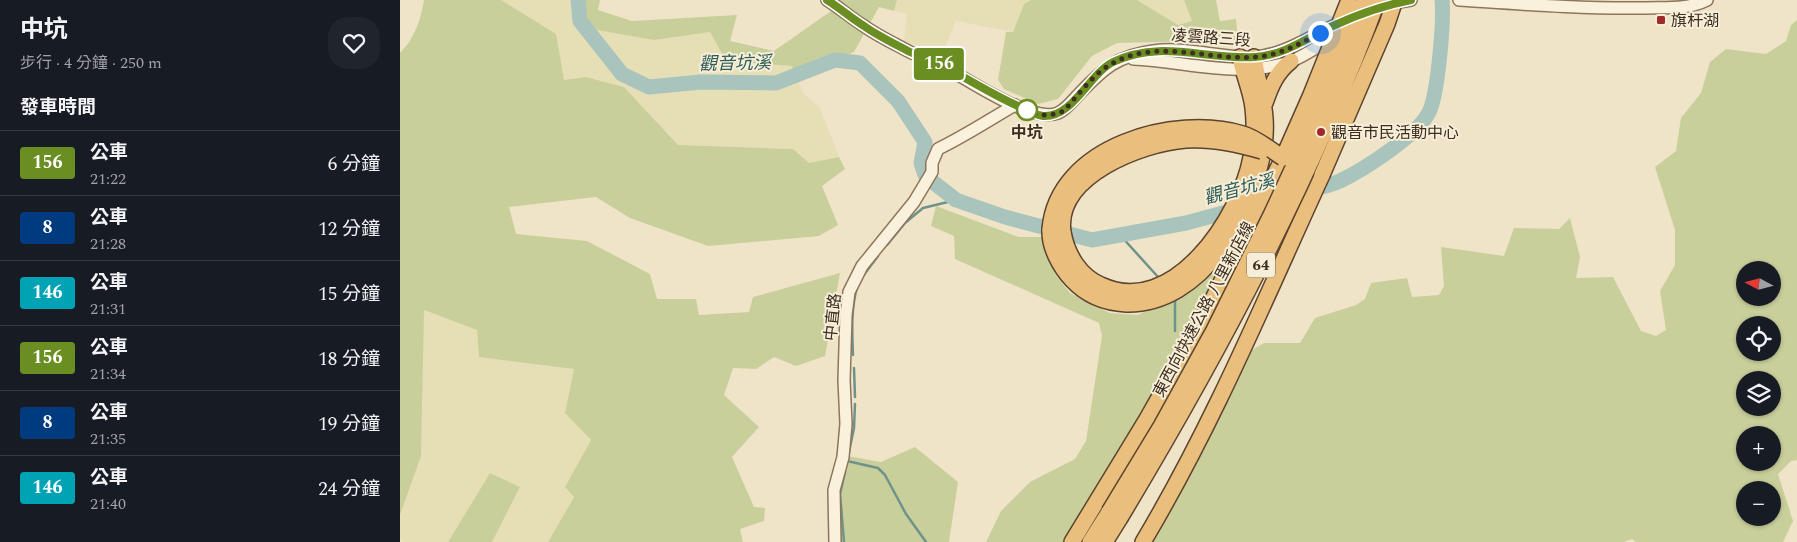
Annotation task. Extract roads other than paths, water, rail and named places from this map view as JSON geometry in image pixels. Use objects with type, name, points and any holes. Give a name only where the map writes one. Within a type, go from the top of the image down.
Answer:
[{"type":"highway","points":[[1072,542],[1147,419],[1200,325],[1310,97],[1349,0]]},
{"type":"highway","name":"東西向快速公路 八里新店線","points":[[1105,542],[1114,515],[1223,314],[1324,101],[1364,0]]},
{"type":"highway","points":[[1143,542],[1172,494],[1210,421],[1322,175],[1395,0]]},
{"type":"highway","name":"東西向快速公路 八里新店線","points":[[1090,542],[1114,515],[1170,435],[1230,328],[1336,107],[1378,5]]},
{"type":"highway","points":[[1250,180],[1264,145],[1265,105],[1271,84],[1281,70],[1291,61]]},
{"type":"highway","points":[[1248,63],[1254,129],[1250,180],[1244,211],[1220,250],[1207,266],[1191,281],[1160,299],[1136,304],[1120,304],[1090,295],[1068,275],[1053,248],[1050,235],[1054,206],[1061,192],[1085,165],[1124,142],[1163,130],[1182,128],[1203,128],[1244,134],[1282,158],[1322,175]]},
{"type":"highway","points":[[1248,63],[1265,105]]},
{"type":"street","name":"凌雲路三段","points":[[827,0],[881,36],[911,52],[934,61],[1015,105],[1043,116],[1064,111],[1113,62],[1140,53],[1168,50],[1248,63],[1291,61],[1309,53],[1378,5]]},
{"type":"street","name":"凌雲路三段","points":[[1248,63],[1288,49],[1378,5],[1411,0]]},
{"type":"street","points":[[1459,0],[1614,9],[1682,7],[1699,4],[1707,0]]},
{"type":"street","name":"中直路","points":[[835,542],[834,490],[843,457],[846,424],[845,344],[849,292],[862,266],[914,202],[932,172],[932,163],[938,150],[968,135],[988,120],[1015,105]]},
{"type":"waterway","name":"觀音坑溪","points":[[578,0],[580,21],[622,74],[649,87],[701,82],[776,83],[835,60],[860,63],[898,101],[925,142],[921,163],[925,175]]},
{"type":"waterway","name":"觀音坑溪","points":[[1306,190],[1336,183],[1350,176],[1388,152],[1422,123],[1432,105],[1435,92],[1441,41],[1442,0]]},
{"type":"waterway","name":"觀音坑溪","points":[[933,182],[956,200],[1005,217],[1092,240],[1186,223],[1238,209]]},
{"type":"waterway","points":[[887,245],[905,223],[923,208],[956,200]]},
{"type":"waterway","points":[[1120,235],[1159,278]]},
{"type":"waterway","points":[[863,276],[878,256]]},
{"type":"waterway","points":[[853,355],[852,329],[857,287]]},
{"type":"waterway","points":[[1175,298],[1175,331]]},
{"type":"waterway","points":[[854,368],[855,397]]},
{"type":"waterway","points":[[849,452],[854,428],[855,404]]},
{"type":"waterway","points":[[847,461],[878,468],[885,475],[906,514],[926,542]]},
{"type":"waterway","points":[[844,542],[840,494],[845,472]]},
{"type":"place","name":"旗杆湖","points":[[1661,20]]},
{"type":"place","name":"中坑","points":[[1027,110]]},
{"type":"place","name":"觀音市民活動中心","points":[[1321,132]]}]
